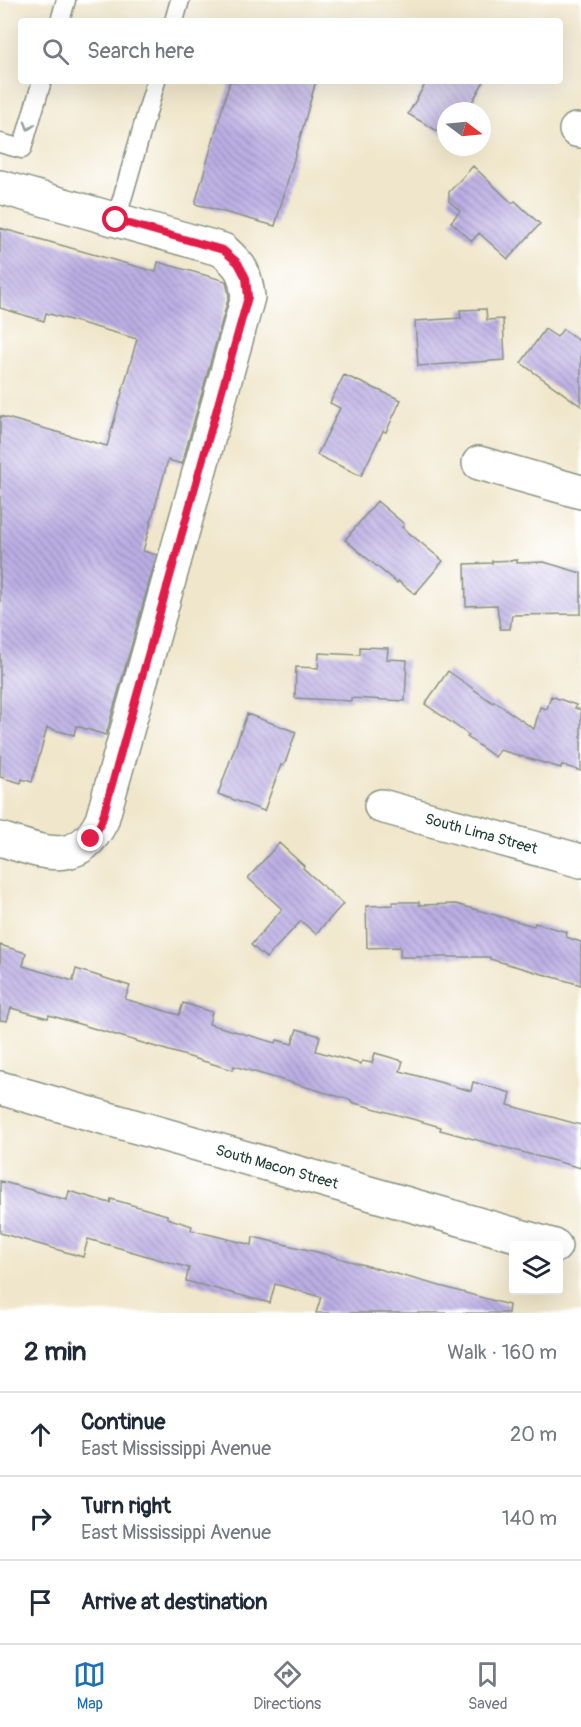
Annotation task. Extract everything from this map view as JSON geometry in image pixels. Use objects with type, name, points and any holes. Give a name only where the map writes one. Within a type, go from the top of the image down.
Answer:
[{"type":"street","points":[[0,187],[223,250],[238,263],[246,278],[248,297],[102,820],[97,831],[91,839],[75,850],[53,854],[0,839]]},
{"type":"street","points":[[480,463],[581,492]]},
{"type":"street","name":"South Lima Street","points":[[381,806],[581,861]]},
{"type":"street","name":"South Macon Street","points":[[0,1088],[539,1241]]},
{"type":"street","name":"South Macon Street","points":[[563,1248],[581,1253]]},
{"type":"lane","points":[[61,18],[66,0]]},
{"type":"lane","points":[[175,18],[180,0]]},
{"type":"lane","points":[[0,143],[22,149],[41,84]]},
{"type":"lane","points":[[116,220],[155,84]]},
{"type":"building","points":[[229,84],[315,84],[275,226],[195,204]]},
{"type":"building","points":[[425,84],[482,84],[472,102],[437,102],[437,131],[408,114]]},
{"type":"building","points":[[473,166],[512,203],[515,201],[540,224],[508,259],[479,233],[472,241],[451,222],[460,211],[449,201],[449,192]]},
{"type":"building","points":[[0,228],[156,272],[158,262],[226,281],[229,296],[182,464],[168,460],[143,551],[157,555],[106,735],[76,726],[74,735],[47,728],[32,782],[22,779],[21,783],[0,777],[0,416],[107,446],[137,339],[46,313],[44,321],[0,308]]},
{"type":"building","points":[[486,309],[487,320],[503,319],[505,360],[418,366],[415,321],[461,318],[460,310]]},
{"type":"building","points":[[545,329],[557,337],[563,329],[581,342],[581,406],[521,363]]},
{"type":"building","points":[[344,375],[401,400],[361,476],[317,455],[340,408],[330,403]]},
{"type":"building","points":[[377,501],[404,524],[402,527],[443,561],[415,594],[398,581],[397,583],[345,540]]},
{"type":"building","points":[[517,560],[517,563],[544,562],[581,573],[581,614],[512,615],[510,629],[500,629],[497,605],[466,606],[465,564]]},
{"type":"building","points":[[360,647],[388,648],[387,659],[407,660],[405,701],[295,698],[296,667],[318,668],[319,653],[360,655]]},
{"type":"building","points":[[448,671],[534,729],[540,707],[547,709],[551,696],[576,705],[575,708],[581,710],[581,771],[562,765],[561,768],[500,750],[495,757],[467,737],[469,735],[425,704]]},
{"type":"building","points":[[247,714],[296,732],[264,811],[218,794]]},
{"type":"building","points":[[279,843],[343,904],[316,934],[301,921],[266,958],[251,945],[282,909],[248,878]]},
{"type":"building","points":[[393,902],[419,902],[419,905],[456,904],[534,926],[535,923],[567,932],[566,937],[581,942],[581,985],[490,959],[490,957],[400,957],[400,947],[367,948],[366,906],[393,905]]},
{"type":"building","points":[[0,945],[26,953],[23,966],[73,981],[76,969],[130,986],[125,999],[179,1015],[183,1003],[212,1012],[209,1024],[276,1043],[277,1040],[292,1044],[297,1029],[320,1036],[316,1051],[361,1064],[362,1061],[372,1063],[375,1053],[403,1061],[400,1071],[471,1091],[473,1082],[511,1093],[508,1105],[581,1125],[581,1168],[440,1130],[441,1127],[351,1102],[351,1100],[234,1066],[233,1070],[49,1015],[48,1018],[11,1008],[7,1021],[0,1020]]},
{"type":"building","points":[[0,1181],[67,1200],[69,1191],[110,1203],[111,1199],[167,1215],[167,1218],[192,1226],[191,1230],[252,1245],[253,1237],[317,1252],[509,1305],[508,1313],[316,1313],[321,1297],[275,1284],[270,1303],[186,1281],[189,1268],[88,1239],[83,1257],[0,1233]]},
{"type":"route","points":[[91,839],[102,820],[248,297],[246,278],[238,263],[223,250],[116,220]]}]
